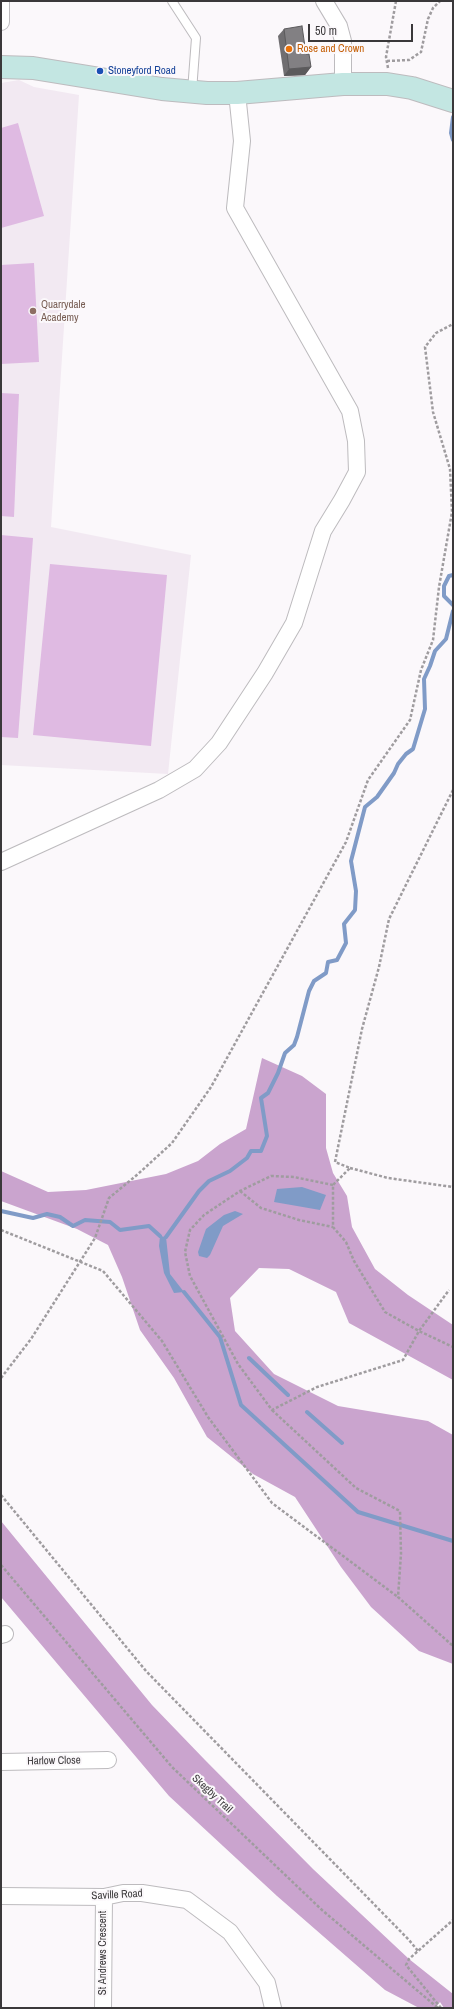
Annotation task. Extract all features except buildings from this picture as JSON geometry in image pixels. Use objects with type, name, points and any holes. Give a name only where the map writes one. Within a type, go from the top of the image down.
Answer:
[{"type":"main road","points":[[1,67],[33,68],[162,89],[192,92],[237,93],[343,84],[390,85],[412,88],[448,99]]},
{"type":"street","points":[[1,1],[1,22]]},
{"type":"street","points":[[324,1],[339,26],[343,41],[343,84]]},
{"type":"street","points":[[1,862],[159,790],[195,769],[219,744],[265,673],[294,623],[323,531],[357,472],[356,441],[350,411],[235,208],[242,141],[237,93]]},
{"type":"street","name":"Harlow Close","points":[[1,1762],[108,1760]]},
{"type":"street","name":"Saville Road","points":[[1,1896],[104,1897],[124,1893],[142,1893],[187,1900],[230,1932],[267,1983],[273,2008]]},
{"type":"street","name":"St Andrews Crescent","points":[[103,2008],[104,1897]]},
{"type":"lane","points":[[172,1],[196,38],[192,92]]},
{"type":"path","points":[[390,85],[387,61],[396,1]]},
{"type":"path","points":[[387,61],[408,60],[421,52],[428,19],[433,8],[440,1]]},
{"type":"path","points":[[1,1378],[31,1339],[95,1238],[109,1198],[172,1143],[211,1087],[346,842],[368,780],[410,720],[421,670],[433,640],[439,587],[452,512],[450,469],[433,412],[425,347],[436,333],[453,324]]},
{"type":"path","points":[[453,790],[389,919],[379,968],[362,1030],[335,1162],[350,1168],[388,1178],[453,1187]]},
{"type":"path","points":[[333,1228],[333,1185],[350,1168]]},
{"type":"path","points":[[333,1185],[294,1177],[271,1176],[240,1191],[204,1215],[190,1230],[185,1252],[190,1276],[238,1364],[272,1410],[356,1488],[400,1511],[401,1554],[398,1597]]},
{"type":"path","points":[[240,1191],[261,1208],[299,1220],[333,1228],[346,1242],[354,1261],[385,1312],[419,1331],[453,1347]]},
{"type":"path","points":[[1,1230],[103,1271],[162,1341],[208,1417],[272,1503],[398,1597],[453,1646]]},
{"type":"path","points":[[272,1410],[317,1387],[403,1360],[419,1331],[449,1290]]},
{"type":"path","points":[[1,1495],[146,1671],[409,1940],[418,1951]]},
{"type":"path","name":"Skegby Trail","points":[[1,1565],[172,1767],[322,1910],[440,2008]]},
{"type":"path","points":[[440,2008],[406,1965],[409,1959],[453,1920]]},
{"type":"shaded area","name":"Quarrydale Academy","points":[[19,80],[34,87],[79,95],[51,527],[191,555],[168,774],[1,765],[1,83]]},
{"type":"shaded area","points":[[18,123],[44,216],[1,228],[1,128]]},
{"type":"shaded area","points":[[34,263],[39,362],[1,364],[1,265]]},
{"type":"shaded area","points":[[1,393],[19,394],[14,517],[1,516]]},
{"type":"shaded area","points":[[1,535],[33,538],[18,738],[1,737]]},
{"type":"shaded area","points":[[50,564],[167,575],[151,746],[33,735]]},
{"type":"shaded area","points":[[262,1058],[302,1076],[326,1094],[326,1148],[333,1173],[347,1196],[352,1227],[375,1269],[408,1295],[453,1325],[453,1380],[349,1323],[336,1292],[289,1269],[259,1268],[230,1298],[235,1331],[274,1374],[338,1406],[428,1421],[453,1435],[453,1664],[419,1651],[371,1607],[341,1567],[295,1497],[253,1474],[207,1437],[174,1378],[140,1330],[122,1277],[108,1245],[77,1229],[1,1201],[1,1171],[48,1192],[86,1190],[166,1174],[198,1161],[220,1144],[246,1129]]},
{"type":"shaded area","points":[[1,1521],[152,1705],[313,1869],[409,1959],[453,1994],[453,2008],[444,2008],[440,2002],[435,2008],[419,2008],[385,1990],[277,1896],[169,1796],[1,1597]]},
{"type":"water","points":[[302,1187],[326,1195],[320,1210],[274,1202],[277,1189]]},
{"type":"water","points":[[235,1211],[243,1214],[223,1226],[210,1255],[207,1258],[199,1256],[198,1252],[206,1229],[224,1215]]},
{"type":"water","points":[[160,1236],[166,1237],[170,1274],[184,1292],[174,1293],[164,1273],[159,1246]]},
{"type":"waterway","points":[[453,117],[451,133],[453,140]]},
{"type":"waterway","points":[[453,575],[449,576],[444,586],[444,596],[453,605]]},
{"type":"waterway","points":[[166,1237],[199,1191],[209,1181],[230,1171],[247,1158],[251,1151],[261,1151],[267,1136],[261,1098],[268,1093],[278,1073],[285,1053],[294,1045],[309,991],[314,981],[326,973],[328,962],[337,960],[346,943],[344,924],[355,910],[356,891],[351,861],[365,807],[377,797],[394,773],[398,764],[406,754],[413,749],[425,709],[424,679],[435,651],[446,639],[453,611]]},
{"type":"waterway","points":[[1,1211],[33,1218],[47,1214],[60,1217],[73,1226],[85,1220],[110,1222],[120,1230],[149,1226],[160,1236]]},
{"type":"waterway","points":[[184,1292],[220,1337],[241,1405],[358,1512],[453,1541]]},
{"type":"waterway","points":[[249,1358],[288,1395]]},
{"type":"waterway","points":[[307,1412],[342,1443]]},
{"type":"place","name":"Rose and Crown","points":[[289,49]]},
{"type":"place","name":"Stoneyford Road","points":[[100,71]]},
{"type":"place","name":"Quarrydale Academy","points":[[33,311]]}]
